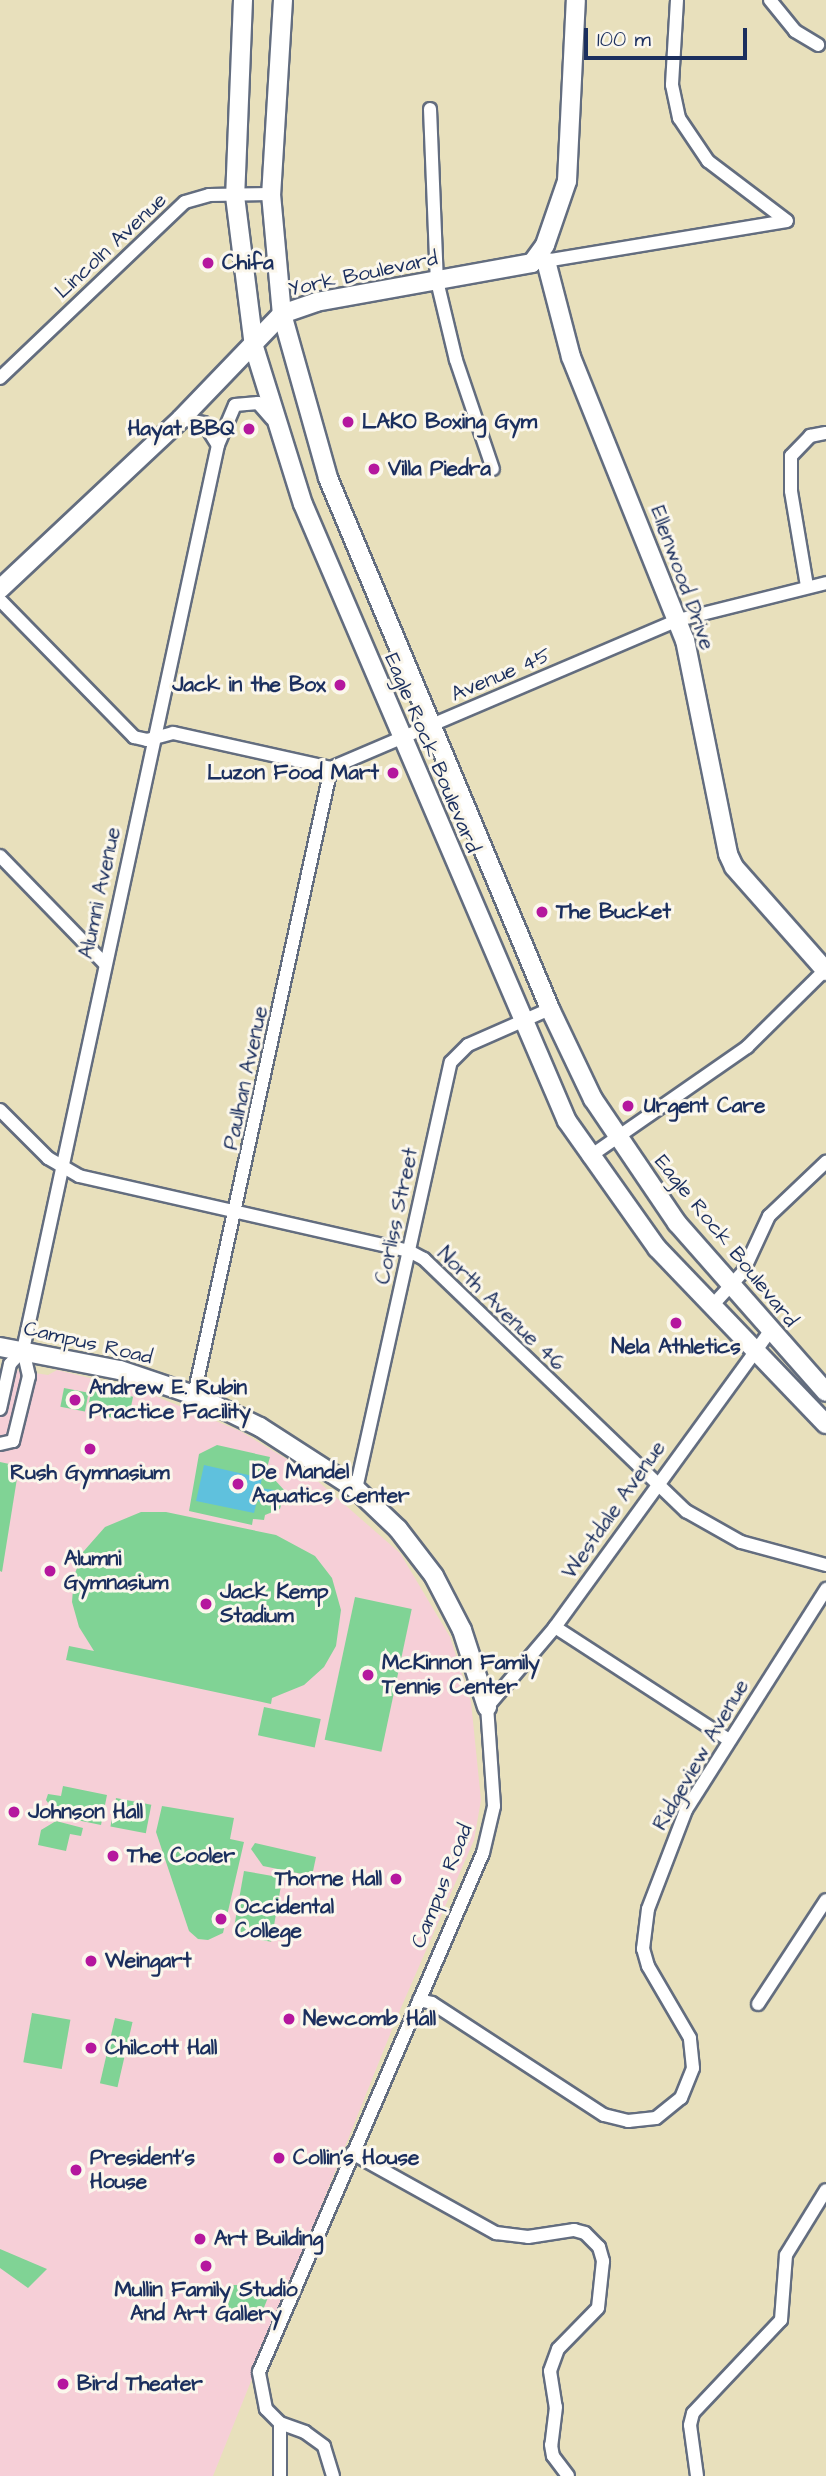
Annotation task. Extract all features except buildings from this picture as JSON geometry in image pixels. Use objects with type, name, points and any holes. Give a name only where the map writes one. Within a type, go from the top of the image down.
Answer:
[{"type":"main road","name":"Eagle Rock Boulevard","points":[[243,0],[235,197],[254,348],[284,451],[401,738],[549,1086],[589,1157],[657,1248],[751,1350],[826,1424]]},
{"type":"main road","name":"Eagle Rock Boulevard","points":[[283,0],[271,194],[282,314],[314,439],[550,1009],[616,1139],[672,1217],[769,1332],[826,1392]]},
{"type":"main road","points":[[539,262],[567,181],[576,0]]},
{"type":"main road","name":"York Boulevard","points":[[0,589],[254,348],[282,314],[296,306],[539,262]]},
{"type":"main road","name":"Ellenwood Drive","points":[[539,262],[570,357],[678,620],[728,854],[734,867],[825,970]]},
{"type":"main road","points":[[284,451],[314,439]]},
{"type":"main road","name":"Campus Road","points":[[0,1347],[23,1349],[120,1370],[194,1395],[260,1427],[356,1489],[398,1529],[434,1576],[462,1630],[487,1707]]},
{"type":"street","points":[[539,262],[787,220],[708,161],[679,118],[673,85],[677,0]]},
{"type":"street","points":[[770,0],[795,31],[818,45]]},
{"type":"street","points":[[430,109],[437,281],[456,360],[493,469]]},
{"type":"street","name":"Lincoln Avenue","points":[[0,379],[168,215],[185,202],[209,195],[235,197],[271,194]]},
{"type":"street","name":"Alumni Avenue","points":[[0,1444],[13,1441],[29,1376],[23,1349],[63,1170],[104,963],[218,445],[230,412],[242,402],[258,403],[276,429]]},
{"type":"street","points":[[181,419],[204,423],[218,445]]},
{"type":"street","points":[[807,586],[790,491],[791,456],[810,436],[826,433]]},
{"type":"street","name":"Avenue 45","points":[[331,768],[678,620],[826,583]]},
{"type":"street","points":[[0,600],[134,737],[153,738],[173,733],[331,768]]},
{"type":"street","name":"Paulhan Avenue","points":[[194,1395],[238,1210],[331,768]]},
{"type":"street","points":[[0,856],[104,963]]},
{"type":"street","points":[[589,1157],[747,1048],[825,970]]},
{"type":"street","name":"Corliss Street","points":[[356,1489],[451,1062],[468,1045],[550,1009]]},
{"type":"street","points":[[0,1110],[63,1170]]},
{"type":"street","points":[[711,1307],[743,1272],[769,1216],[826,1162]]},
{"type":"street","name":"North Avenue 46","points":[[63,1170],[409,1251],[424,1259],[654,1485],[686,1511],[741,1542],[826,1565]]},
{"type":"street","name":"Westdale Avenue","points":[[487,1707],[555,1627],[751,1350],[769,1332]]},
{"type":"street","name":"Alumni Avenue","points":[[0,1409],[10,1364],[23,1349]]},
{"type":"street","name":"Ridgeview Avenue","points":[[419,2000],[432,2003],[604,2115],[644,2120],[668,2110],[689,2084],[692,2053],[684,2025],[648,1966],[644,1929],[674,1835],[729,1740],[826,1589]]},
{"type":"street","points":[[555,1627],[729,1740]]},
{"type":"street","name":"Campus Road","points":[[280,2423],[261,2397],[260,2372],[491,1830],[494,1786],[487,1707]]},
{"type":"street","points":[[758,2004],[826,1900]]},
{"type":"street","points":[[352,2153],[496,2233],[528,2237],[574,2230],[586,2233],[600,2247],[603,2261],[598,2308],[558,2349],[550,2371],[556,2407],[551,2445],[554,2456],[568,2476]]},
{"type":"street","points":[[697,2476],[690,2425],[693,2413],[781,2320],[786,2255],[826,2190]]},
{"type":"street","points":[[280,2476],[280,2423],[305,2432],[324,2446],[333,2476]]},
{"type":"shaded area","name":"Occidental College","points":[[0,1368],[48,1375],[57,1370],[143,1391],[240,1431],[305,1470],[400,1553],[450,1637],[471,1702],[481,1800],[474,1840],[397,2017],[213,2476],[0,2476]]},
{"type":"green space","name":"Andrew E. Rubin Practice Facility","points":[[64,1388],[89,1393],[85,1411],[60,1407]]},
{"type":"green space","points":[[92,1388],[133,1397],[128,1421],[87,1412]]},
{"type":"green space","name":"De Mandel Aquatics Center","points":[[217,1445],[270,1457],[267,1468],[276,1471],[274,1479],[285,1491],[280,1509],[265,1515],[264,1520],[253,1519],[252,1525],[189,1511],[199,1454]]},
{"type":"green space","points":[[0,1462],[19,1466],[2,1572],[0,1571]]},
{"type":"green space","name":"Jack Kemp Stadium","points":[[141,1512],[166,1512],[276,1535],[315,1556],[332,1578],[341,1610],[336,1646],[324,1667],[304,1685],[272,1698],[271,1704],[66,1660],[69,1646],[94,1651],[79,1627],[72,1602],[74,1576],[83,1552],[105,1527]]},
{"type":"green space","name":"McKinnon Family Tennis Center","points":[[355,1597],[412,1609],[381,1752],[325,1740]]},
{"type":"green space","points":[[264,1707],[321,1719],[315,1747],[258,1735]]},
{"type":"green space","points":[[63,1786],[107,1795],[101,1825],[57,1816],[46,1800],[48,1794],[61,1796]]},
{"type":"green space","points":[[116,1798],[151,1805],[146,1833],[110,1826]]},
{"type":"green space","points":[[162,1806],[234,1818],[230,1839],[244,1842],[223,1933],[208,1940],[198,1939],[189,1931],[156,1832]]},
{"type":"green space","points":[[56,1821],[83,1828],[81,1836],[70,1834],[66,1851],[38,1845],[41,1830]]},
{"type":"green space","points":[[255,1843],[316,1857],[312,1876],[263,1866],[251,1849]]},
{"type":"green space","points":[[244,1871],[282,1878],[271,1942],[233,1935]]},
{"type":"green space","points":[[32,2013],[70,2020],[62,2069],[23,2062]]},
{"type":"green space","points":[[115,2018],[133,2022],[117,2087],[100,2083]]},
{"type":"green space","points":[[0,2249],[47,2269],[28,2288],[0,2268]]},
{"type":"green space","points":[[228,2285],[273,2285],[259,2320],[221,2305]]},
{"type":"water","points":[[204,1465],[262,1478],[260,1488],[274,1490],[274,1501],[268,1505],[257,1501],[254,1513],[196,1501]]},
{"type":"place","name":"Chifa","points":[[208,263]]},
{"type":"place","name":"LAKO Boxing Gym","points":[[348,422]]},
{"type":"place","name":"Hayat BBQ","points":[[249,429]]},
{"type":"place","name":"Villa Piedra","points":[[374,469]]},
{"type":"place","name":"Jack in the Box","points":[[340,685]]},
{"type":"place","name":"Luzon Food Mart","points":[[393,773]]},
{"type":"place","name":"The Bucket","points":[[542,912]]},
{"type":"place","name":"Urgent Care","points":[[628,1106]]},
{"type":"place","name":"Nela Athletics","points":[[676,1323]]},
{"type":"place","name":"Andrew E. Rubin Practice Facility","points":[[75,1400]]},
{"type":"place","name":"Rush Gymnasium","points":[[90,1449]]},
{"type":"place","name":"De Mandel Aquatics Center","points":[[238,1484]]},
{"type":"place","name":"Alumni Gymnasium","points":[[50,1571]]},
{"type":"place","name":"Jack Kemp Stadium","points":[[206,1604]]},
{"type":"place","name":"McKinnon Family Tennis Center","points":[[368,1675]]},
{"type":"place","name":"Johnson Hall","points":[[14,1812]]},
{"type":"place","name":"The Cooler","points":[[113,1856]]},
{"type":"place","name":"Thorne Hall","points":[[396,1879]]},
{"type":"place","name":"Occidental College","points":[[221,1919]]},
{"type":"place","name":"Weingart","points":[[91,1961]]},
{"type":"place","name":"Newcomb Hall","points":[[289,2019]]},
{"type":"place","name":"Chilcott Hall","points":[[91,2048]]},
{"type":"place","name":"Collin's House","points":[[279,2158]]},
{"type":"place","name":"President's House","points":[[76,2170]]},
{"type":"place","name":"Art Building","points":[[200,2239]]},
{"type":"place","name":"Mullin Family Studio And Art Gallery","points":[[206,2266]]},
{"type":"place","name":"Bird Theater","points":[[63,2384]]}]
